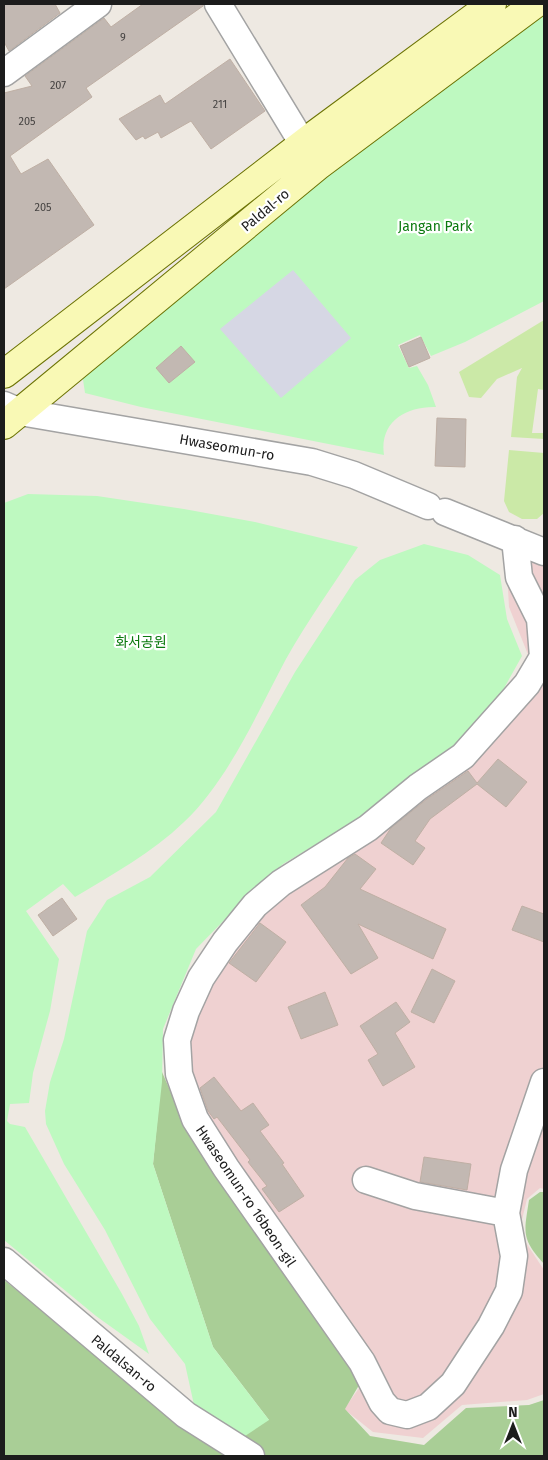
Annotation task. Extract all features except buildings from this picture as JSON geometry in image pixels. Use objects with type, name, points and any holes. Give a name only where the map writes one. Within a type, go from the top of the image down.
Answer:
[{"type":"main road","name":"Paldal-ro","points":[[4,374],[303,144],[492,4]]},
{"type":"main road","name":"Paldal-ro","points":[[9,414],[319,165],[535,4]]},
{"type":"street","points":[[5,68],[98,4]]},
{"type":"street","points":[[218,4],[303,144]]},
{"type":"street","name":"Hwaseomun-ro","points":[[9,414],[312,462],[354,475],[544,552]]},
{"type":"street","name":"Hwaseomun-ro 16beon-gil","points":[[515,539],[519,577],[540,620],[543,657],[527,684],[463,756],[412,792],[368,828],[281,883],[255,905],[225,942],[201,978],[186,1011],[177,1040],[178,1074],[195,1119],[274,1239],[362,1362],[382,1402],[390,1411],[407,1416],[428,1407],[453,1384],[491,1326],[509,1291],[513,1274],[512,1239],[506,1213],[514,1170],[544,1082]]},
{"type":"street","points":[[366,1180],[415,1196],[506,1213]]},
{"type":"street","name":"Paldalsan-ro","points":[[4,1261],[186,1415],[251,1456]]},
{"type":"shaded area","points":[[293,270],[351,338],[281,398],[220,329]]},
{"type":"shaded area","points":[[544,535],[544,1189],[540,1188],[527,1199],[519,1232],[544,1270],[544,1394],[527,1400],[462,1405],[423,1438],[373,1432],[344,1409],[365,1380],[237,1198],[169,1025],[201,954],[235,916],[512,688],[529,657],[509,607],[507,571]]},
{"type":"green space","name":"Jangan Park","points":[[544,5],[544,301],[465,342],[431,356],[420,335],[398,345],[409,368],[417,366],[428,385],[436,407],[415,409],[397,418],[390,425],[386,433],[384,455],[141,407],[85,393],[82,373],[197,278]]},
{"type":"green space","points":[[544,320],[544,390],[538,389],[532,433],[544,433],[544,439],[511,437],[517,377],[522,368],[497,379],[481,398],[469,397],[459,372]]},
{"type":"green space","points":[[509,450],[544,453],[544,513],[537,519],[522,519],[509,512],[504,501]]},
{"type":"green space","name":"화서공원","points":[[28,494],[97,496],[184,509],[255,522],[358,547],[294,645],[241,745],[215,787],[200,805],[159,844],[118,871],[75,897],[63,884],[26,911],[59,959],[50,1011],[33,1073],[29,1103],[10,1104],[7,1121],[10,1124],[25,1127],[122,1294],[139,1326],[149,1354],[96,1316],[4,1240],[4,503]]},
{"type":"green space","points":[[424,544],[468,555],[500,575],[507,619],[522,656],[493,708],[449,757],[377,808],[283,864],[196,949],[163,1029],[162,1082],[153,1164],[213,1347],[269,1420],[227,1448],[200,1432],[185,1364],[150,1319],[105,1230],[64,1164],[46,1124],[45,1111],[50,1082],[64,1039],[87,931],[107,900],[150,877],[216,812],[295,672],[355,580],[380,560]]},
{"type":"green space","points":[[162,1072],[186,1127],[362,1380],[345,1409],[370,1436],[424,1445],[466,1408],[529,1405],[544,1400],[544,1456],[4,1456],[4,1280],[167,1411],[269,1420],[213,1347],[153,1164]]},
{"type":"green space","points":[[540,1192],[544,1192],[544,1264],[531,1248],[525,1228],[529,1200]]}]
